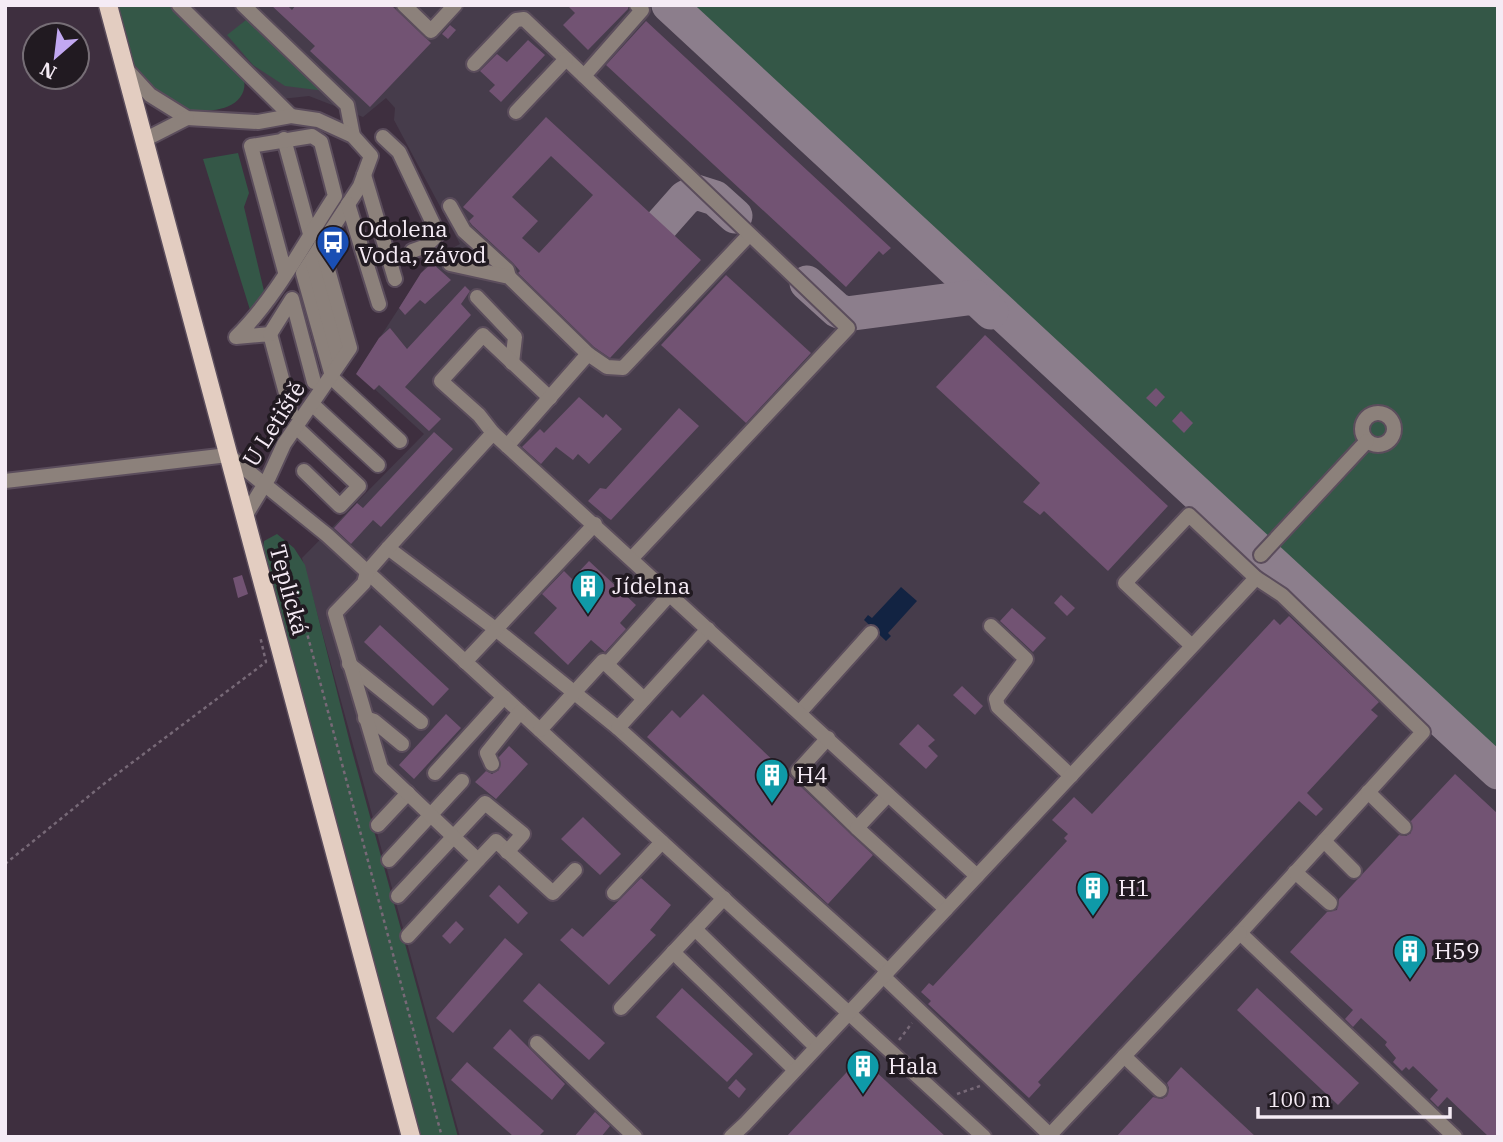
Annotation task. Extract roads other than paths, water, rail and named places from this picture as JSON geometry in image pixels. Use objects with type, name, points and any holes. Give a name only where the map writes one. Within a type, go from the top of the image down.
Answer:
[{"type":"main road","name":"Teplická","points":[[108,5],[411,1137]]},
{"type":"street","points":[[179,5],[291,116]]},
{"type":"street","points":[[243,5],[346,105],[353,136]]},
{"type":"street","points":[[404,5],[431,31],[455,5]]},
{"type":"street","points":[[584,76],[642,10],[637,5]]},
{"type":"street","points":[[474,64],[516,20],[524,19],[848,328],[632,558]]},
{"type":"street","points":[[516,112],[566,59]]},
{"type":"street","points":[[123,61],[150,95],[187,118],[258,122],[291,116],[318,120],[353,136],[371,156],[348,204],[303,273],[331,376],[400,441]]},
{"type":"street","points":[[144,141],[187,118]]},
{"type":"street","points":[[270,334],[236,337],[253,321],[335,196],[321,142],[312,136],[251,146],[285,272]]},
{"type":"street","points":[[383,137],[399,152],[438,234],[426,246],[412,251]]},
{"type":"street","points":[[284,139],[310,234]]},
{"type":"street","points":[[364,175],[395,279]]},
{"type":"street","points":[[348,204],[379,304]]},
{"type":"street","points":[[450,205],[464,231],[507,270],[509,277],[588,354],[607,368],[623,368],[749,235]]},
{"type":"street","name":"U Letiště","points":[[228,455],[264,486],[294,420],[312,404],[350,348],[321,245]]},
{"type":"street","points":[[312,260],[340,362]]},
{"type":"street","points":[[450,264],[509,277]]},
{"type":"street","points":[[477,298],[515,337],[512,363]]},
{"type":"street","points":[[304,471],[340,506],[359,486],[294,420],[270,334],[292,299],[314,382]]},
{"type":"street","points":[[550,398],[483,335],[442,381],[479,415],[507,446],[977,876]]},
{"type":"street","points":[[507,446],[588,354]]},
{"type":"street","points":[[312,404],[378,465]]},
{"type":"street","points":[[478,860],[381,768],[335,613],[364,583],[367,572],[388,548],[493,433]]},
{"type":"street","points":[[1261,555],[1367,441]]},
{"type":"street","points":[[5,481],[228,455]]},
{"type":"street","points":[[244,518],[264,486],[327,536],[984,1137]]},
{"type":"street","points":[[388,548],[498,631],[618,728],[886,974],[919,1010],[1050,1136],[1423,732],[1282,595],[1256,578],[1189,515],[1125,583],[1192,646]]},
{"type":"street","points":[[465,662],[498,631],[595,524]]},
{"type":"street","points":[[731,1137],[1256,578]]},
{"type":"street","points":[[607,664],[670,594]]},
{"type":"street","points":[[991,626],[1026,659],[996,699],[998,707],[1071,776]]},
{"type":"street","points":[[618,728],[708,629]]},
{"type":"street","points":[[800,712],[871,634]]},
{"type":"street","points":[[540,730],[603,661],[644,699]]},
{"type":"street","points":[[349,664],[421,722]]},
{"type":"street","points":[[435,773],[504,697]]},
{"type":"street","points":[[492,764],[487,753],[520,712]]},
{"type":"street","points":[[365,719],[374,720],[402,744]]},
{"type":"street","points":[[828,738],[799,771],[946,909]]},
{"type":"street","points":[[389,860],[462,781]]},
{"type":"street","points":[[1368,792],[1405,827]]},
{"type":"street","points":[[378,825],[408,793]]},
{"type":"street","points":[[857,828],[888,795]]},
{"type":"street","points":[[398,896],[485,803],[523,834],[507,852]]},
{"type":"street","points":[[408,936],[496,841],[553,893],[575,870]]},
{"type":"street","points":[[1324,841],[1354,871]]},
{"type":"street","points":[[614,893],[662,842]]},
{"type":"street","points":[[1295,872],[1330,903]]},
{"type":"street","points":[[621,1008],[724,898]]},
{"type":"street","points":[[695,929],[816,1047]]},
{"type":"street","points":[[1240,933],[1455,1137]]},
{"type":"street","points":[[673,952],[795,1070]]},
{"type":"street","points":[[537,1043],[628,1136]]},
{"type":"street","points":[[1124,1056],[1160,1090]]},
{"type":"water","points":[[901,587],[917,601],[888,633],[891,636],[886,641],[864,620],[868,615],[872,618]]},
{"type":"place","name":"Odolena Voda, závod","points":[[333,272]]},
{"type":"place","name":"Jídelna","points":[[588,616]]},
{"type":"place","name":"H4","points":[[772,805]]},
{"type":"place","name":"H1","points":[[1093,918]]},
{"type":"place","name":"H59","points":[[1410,981]]},
{"type":"place","name":"Hala","points":[[863,1096]]}]
